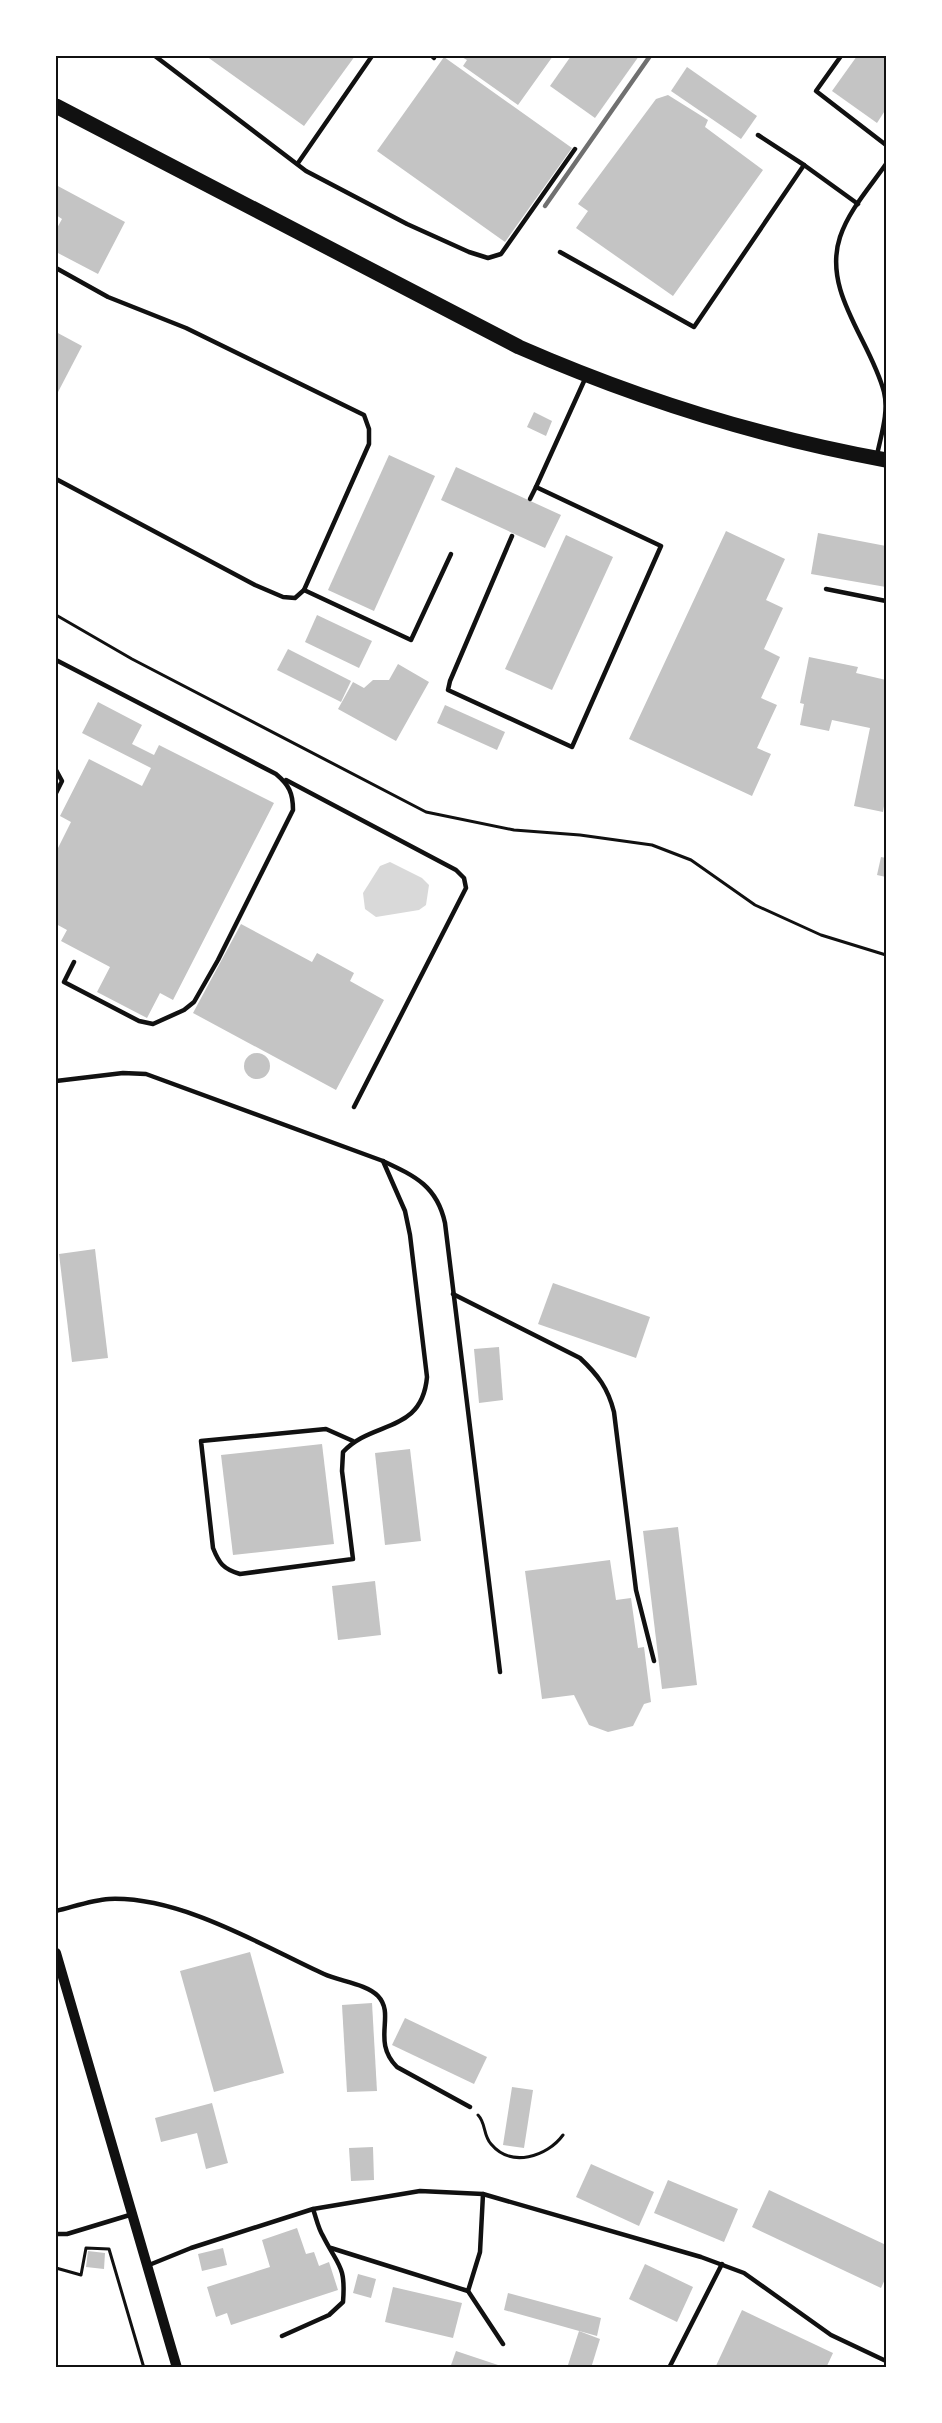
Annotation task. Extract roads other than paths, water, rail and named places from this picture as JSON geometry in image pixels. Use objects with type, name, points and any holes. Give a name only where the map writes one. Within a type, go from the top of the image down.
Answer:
[{"type":"main road","points":[[56,106],[519,347],[586,376],[738,427],[808,446],[881,459]]},
{"type":"street","points":[[56,1953],[177,2367]]},
{"type":"lane","points":[[155,56],[306,171],[407,224],[469,252],[488,258],[501,254],[575,149]]},
{"type":"lane","points":[[298,163],[372,56]]},
{"type":"lane","points":[[842,56],[816,91],[886,145]]},
{"type":"lane","points":[[758,135],[858,204]]},
{"type":"lane","points":[[881,459],[886,407],[884,391],[838,281],[835,258],[840,237],[858,204],[886,164]]},
{"type":"lane","points":[[560,252],[694,327],[804,165]]},
{"type":"lane","points":[[56,268],[108,297],[186,328],[364,415],[369,429],[369,444],[304,590],[295,598],[283,597],[56,479]]},
{"type":"lane","points":[[530,499],[586,376]]},
{"type":"lane","points":[[512,536],[448,690],[572,747],[661,546],[536,487]]},
{"type":"lane","points":[[304,590],[411,639],[452,554]]},
{"type":"lane","points":[[826,589],[886,601]]},
{"type":"lane","points":[[56,660],[456,870],[464,878],[466,888],[354,1107]]},
{"type":"lane","points":[[56,770],[62,781],[56,793]]},
{"type":"lane","points":[[74,962],[64,982],[139,1021],[153,1024],[184,1010],[194,1002],[218,960],[293,810],[293,796],[287,783],[276,774]]},
{"type":"lane","points":[[56,1080],[123,1072],[146,1074],[383,1161],[412,1174],[429,1189],[441,1205],[500,1672]]},
{"type":"lane","points":[[353,1441],[326,1429],[201,1441],[213,1548],[218,1563],[227,1570],[240,1574],[353,1559],[342,1471],[343,1452],[353,1441],[399,1423],[411,1414],[425,1392],[427,1377],[410,1234],[405,1211],[383,1161]]},
{"type":"lane","points":[[453,1294],[580,1358],[597,1374],[608,1390],[614,1412],[636,1590],[654,1661]]},
{"type":"lane","points":[[56,1911],[109,1899],[150,1903],[184,1912],[226,1928],[338,1981],[376,1994],[384,2003],[383,2047],[389,2059],[398,2067],[470,2107]]},
{"type":"lane","points":[[148,2266],[202,2244],[314,2209],[420,2191],[483,2194],[514,2201],[722,2264],[744,2273],[772,2290],[831,2335],[886,2361]]},
{"type":"lane","points":[[468,2290],[480,2253],[483,2194]]},
{"type":"lane","points":[[282,2336],[329,2315],[344,2302],[345,2283],[339,2260],[322,2235],[314,2209]]},
{"type":"lane","points":[[56,2234],[67,2234],[133,2214]]},
{"type":"lane","points":[[331,2248],[468,2290],[503,2344]]},
{"type":"lane","points":[[669,2367],[722,2264]]},
{"type":"railway","points":[[545,206],[650,56]]}]
